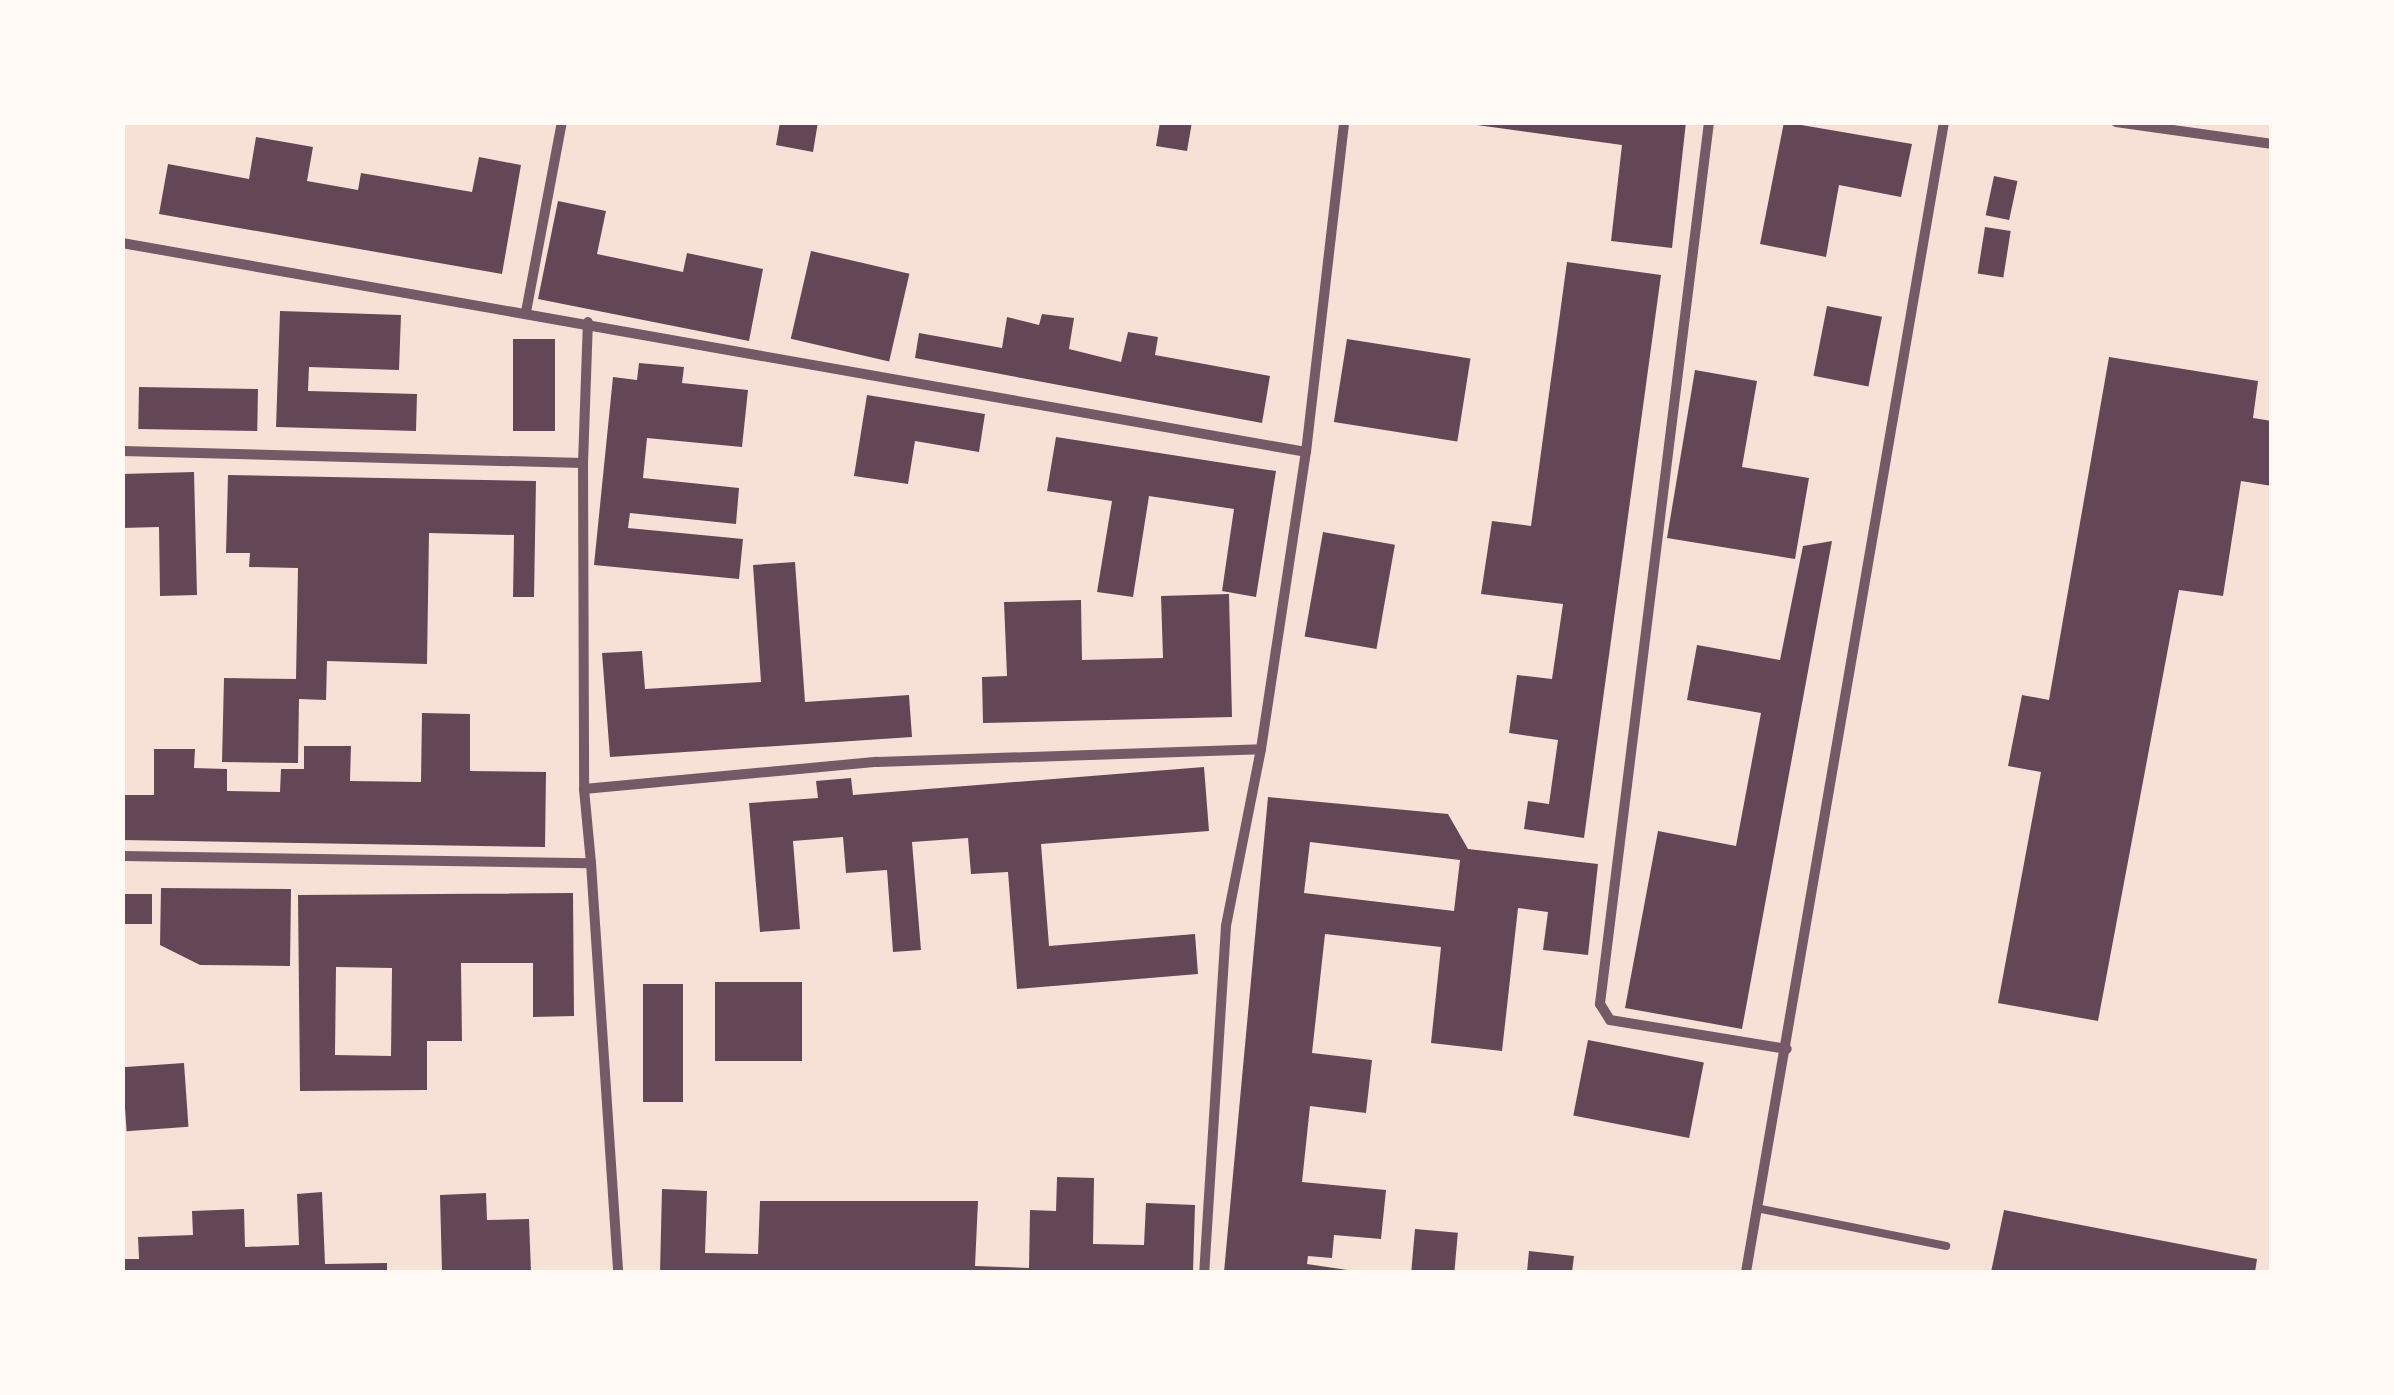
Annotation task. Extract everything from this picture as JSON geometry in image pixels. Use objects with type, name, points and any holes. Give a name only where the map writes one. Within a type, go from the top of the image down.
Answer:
[{"type":"street","points":[[526,312],[562,122]]},
{"type":"street","points":[[1204,1272],[1226,926],[1261,749],[1306,452],[1344,122]]},
{"type":"street","points":[[1709,122],[1600,1004],[1610,1020],[1786,1050]]},
{"type":"street","points":[[1746,1272],[1944,122]]},
{"type":"street","points":[[2116,122],[2272,144]]},
{"type":"street","points":[[122,243],[588,322],[1306,452]]},
{"type":"street","points":[[588,322],[583,463],[584,790],[618,1272]]},
{"type":"street","points":[[122,451],[583,463]]},
{"type":"street","points":[[584,790],[877,762],[1261,749]]},
{"type":"street","points":[[122,856],[590,863]]},
{"type":"lane","points":[[1756,1208],[1946,1246]]},
{"type":"building","points":[[780,122],[818,122],[813,152],[776,145]]},
{"type":"building","points":[[1160,122],[1192,122],[1187,151],[1156,146]]},
{"type":"building","points":[[1455,122],[1686,122],[1672,248],[1611,241],[1622,145]]},
{"type":"building","points":[[1784,122],[1912,144],[1901,197],[1839,185],[1826,257],[1760,244]]},
{"type":"building","points":[[256,137],[313,147],[307,181],[358,190],[361,173],[472,192],[479,157],[521,165],[502,274],[159,214],[168,164],[249,179]]},
{"type":"building","points":[[1994,176],[2017,181],[2009,220],[1986,215]]},
{"type":"building","points":[[558,201],[606,211],[597,254],[683,272],[687,253],[763,269],[749,341],[538,299]]},
{"type":"building","points":[[1985,227],[2011,231],[2003,277],[1978,273]]},
{"type":"building","points":[[811,251],[909,274],[889,361],[791,339]]},
{"type":"building","points":[[1567,262],[1661,275],[1584,838],[1524,829],[1528,801],[1549,804],[1558,740],[1509,733],[1517,675],[1552,679],[1563,604],[1481,594],[1492,521],[1531,526]]},
{"type":"building","points":[[1827,306],[1882,317],[1868,386],[1813,376]]},
{"type":"building","points":[[280,311],[401,315],[399,370],[309,367],[308,391],[417,394],[416,431],[276,427]]},
{"type":"building","points":[[1042,314],[1074,318],[1069,349],[1121,362],[1128,332],[1158,337],[1155,355],[1270,376],[1262,423],[915,358],[919,333],[1002,348],[1007,317],[1039,325]]},
{"type":"building","points":[[513,339],[555,339],[555,431],[513,431]]},
{"type":"building","points":[[1347,339],[1470,359],[1457,442],[1334,422]]},
{"type":"building","points":[[2109,357],[2258,381],[2253,418],[2272,421],[2272,486],[2241,481],[2223,596],[2179,590],[2098,1021],[1998,1003],[2041,772],[2008,766],[2022,695],[2049,700]]},
{"type":"building","points":[[639,363],[684,367],[682,383],[748,390],[742,447],[647,438],[643,478],[739,488],[736,524],[630,513],[628,528],[743,539],[739,579],[594,565],[613,377],[637,380]]},
{"type":"building","points":[[1695,370],[1757,381],[1742,467],[1809,478],[1795,559],[1667,538]]},
{"type":"building","points":[[139,387],[258,389],[257,431],[138,429]]},
{"type":"building","points":[[867,395],[985,414],[979,452],[915,441],[908,484],[854,476]]},
{"type":"building","points":[[1056,437],[1276,471],[1256,597],[1222,591],[1234,509],[1149,496],[1133,597],[1097,592],[1112,501],[1047,491]]},
{"type":"building","points":[[194,472],[197,595],[160,596],[159,527],[122,528],[122,474]]},
{"type":"building","points":[[228,475],[536,481],[534,597],[513,597],[514,535],[429,533],[427,664],[327,661],[326,700],[299,699],[298,763],[222,762],[224,678],[296,679],[298,568],[249,567],[250,553],[226,553]]},
{"type":"building","points":[[1323,532],[1395,545],[1376,649],[1305,636]]},
{"type":"building","points":[[1832,541],[1742,1029],[1625,1008],[1658,831],[1736,846],[1761,713],[1687,700],[1697,645],[1780,660],[1803,546]]},
{"type":"building","points":[[795,562],[805,702],[909,695],[912,737],[610,757],[602,653],[642,651],[645,689],[761,682],[753,565]]},
{"type":"building","points":[[1229,594],[1232,717],[983,723],[982,677],[1007,676],[1004,602],[1081,600],[1082,660],[1163,658],[1161,596]]},
{"type":"building","points":[[422,713],[470,714],[470,771],[546,772],[545,847],[122,840],[122,795],[154,795],[154,749],[195,749],[194,768],[227,769],[227,791],[280,792],[281,769],[304,769],[304,746],[351,746],[350,781],[421,782]]},
{"type":"building","points":[[1204,767],[1209,831],[1041,844],[1049,946],[1195,934],[1198,974],[1017,989],[1008,872],[971,874],[968,838],[912,842],[921,950],[893,952],[887,870],[846,873],[843,837],[793,841],[800,929],[760,932],[749,803],[818,798],[816,781],[851,778],[853,795]]},
{"type":"building","points":[[1268,797],[1448,814],[1468,849],[1598,864],[1588,955],[1543,950],[1548,912],[1518,908],[1502,1051],[1431,1043],[1441,947],[1325,934],[1312,1053],[1372,1060],[1366,1113],[1310,1106],[1302,1182],[1386,1190],[1381,1239],[1334,1235],[1332,1258],[1308,1256],[1307,1264],[1361,1272],[1224,1272]],"holes":[[[1310,842],[1460,860],[1454,911],[1304,893]]]},
{"type":"building","points":[[161,888],[291,889],[290,966],[200,965],[160,945]]},
{"type":"building","points":[[573,893],[574,1016],[533,1017],[533,963],[461,963],[462,1041],[427,1041],[427,1090],[300,1091],[298,895]],"holes":[[[336,967],[392,968],[391,1056],[335,1055]]]},
{"type":"building","points":[[122,894],[152,894],[152,924],[122,924]]},
{"type":"building","points":[[715,982],[802,982],[802,1061],[715,1061]]},
{"type":"building","points":[[643,984],[683,984],[683,1102],[643,1102]]},
{"type":"building","points":[[1588,1040],[1704,1063],[1689,1138],[1573,1116]]},
{"type":"building","points":[[184,1063],[188,1127],[127,1131],[122,1067]]},
{"type":"building","points":[[1057,1177],[1094,1178],[1093,1244],[1144,1245],[1146,1203],[1195,1205],[1193,1272],[660,1272],[662,1189],[707,1191],[705,1253],[758,1254],[760,1201],[978,1201],[975,1266],[1029,1268],[1030,1210],[1056,1211]]},
{"type":"building","points":[[322,1192],[325,1264],[387,1263],[387,1272],[122,1272],[122,1259],[139,1259],[138,1237],[193,1235],[192,1211],[244,1209],[245,1247],[299,1245],[297,1194]]},
{"type":"building","points":[[486,1193],[487,1220],[529,1219],[531,1272],[442,1272],[440,1195]]},
{"type":"building","points":[[2004,1210],[2257,1259],[2255,1272],[1991,1272]]},
{"type":"building","points":[[1415,1229],[1458,1233],[1454,1272],[1411,1272]]},
{"type":"building","points":[[1529,1251],[1574,1256],[1572,1272],[1527,1272]]}]
